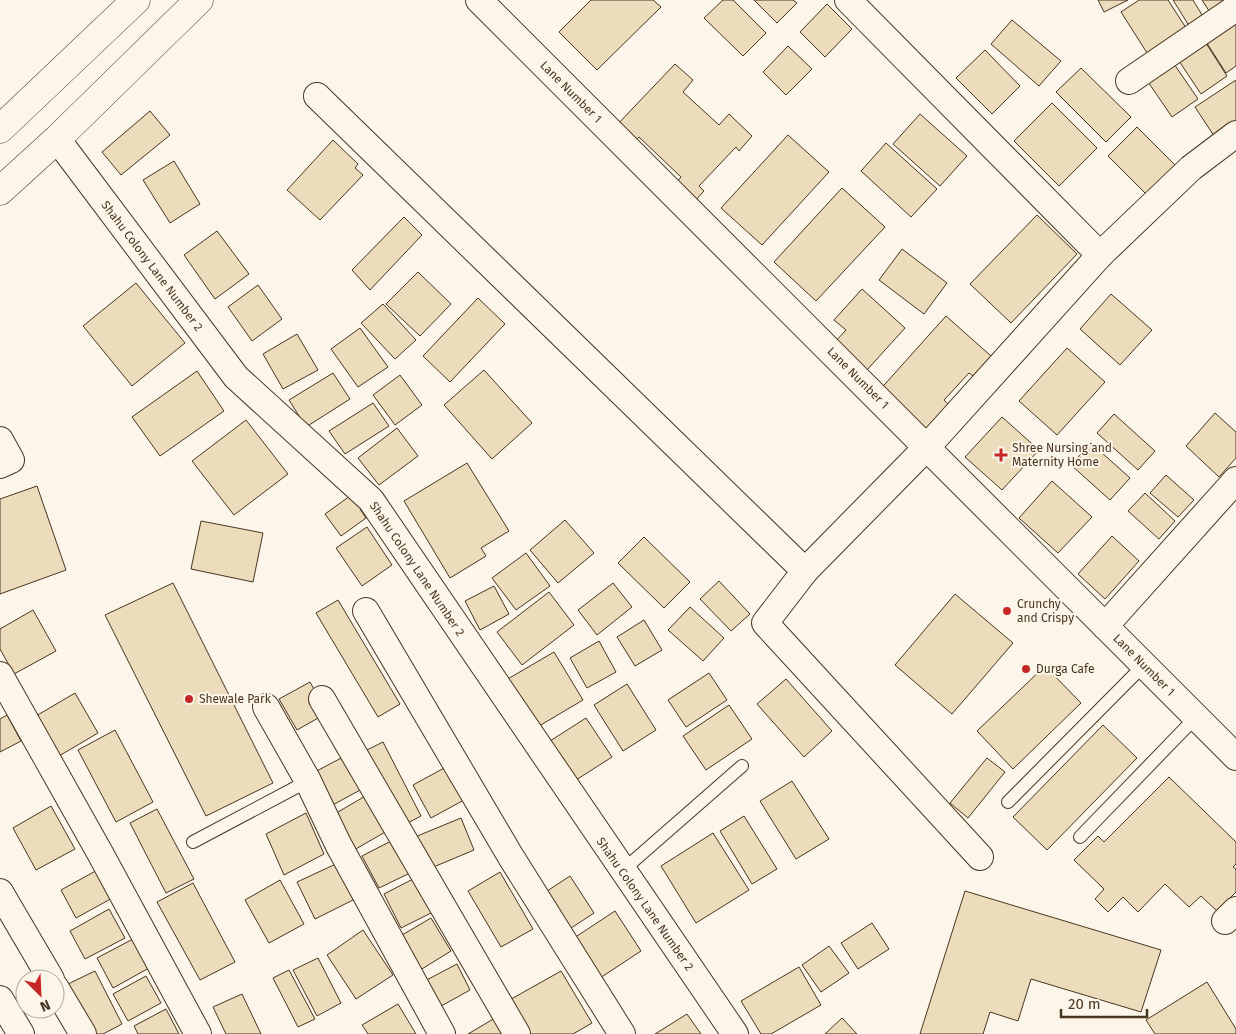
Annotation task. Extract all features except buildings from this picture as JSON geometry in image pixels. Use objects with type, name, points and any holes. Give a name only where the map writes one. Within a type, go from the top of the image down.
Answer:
[{"type":"street","points":[[0,129],[136,0]]},
{"type":"street","points":[[0,191],[57,139],[199,0]]},
{"type":"street","name":"Lane Number 1","points":[[479,0],[1236,757]]},
{"type":"street","points":[[848,0],[1100,255]]},
{"type":"street","points":[[1129,81],[1236,8]]},
{"type":"street","points":[[317,96],[805,571]]},
{"type":"street","points":[[980,857],[765,623],[805,571],[927,447],[1100,255],[1191,168],[1236,134]]},
{"type":"street","name":"Shahu Colony Lane Number 2","points":[[57,139],[236,377],[371,500],[622,871],[735,1034]]},
{"type":"street","points":[[0,440],[11,460],[0,465]]},
{"type":"street","points":[[1105,626],[1236,480]]},
{"type":"street","points":[[366,611],[511,857],[622,1034]]},
{"type":"street","points":[[0,675],[100,853],[198,1034]]},
{"type":"street","points":[[322,699],[517,1034]]},
{"type":"street","points":[[266,707],[308,781],[338,844],[442,1034]]},
{"type":"street","points":[[0,892],[45,969]]},
{"type":"street","points":[[0,999],[21,1034]]},
{"type":"street","points":[[65,1003],[83,1034]]},
{"type":"lane","points":[[1008,802],[1144,665]]},
{"type":"lane","points":[[1080,837],[1196,717]]},
{"type":"lane","points":[[622,871],[742,766]]},
{"type":"lane","points":[[194,842],[308,781]]},
{"type":"place","name":"Shree Nursing and Maternity Home","points":[[1001,455]]},
{"type":"place","name":"Crunchy and Crispy","points":[[1007,611]]},
{"type":"place","name":"Durga Cafe","points":[[1026,669]]},
{"type":"place","name":"Shewale Park","points":[[189,699]]}]
